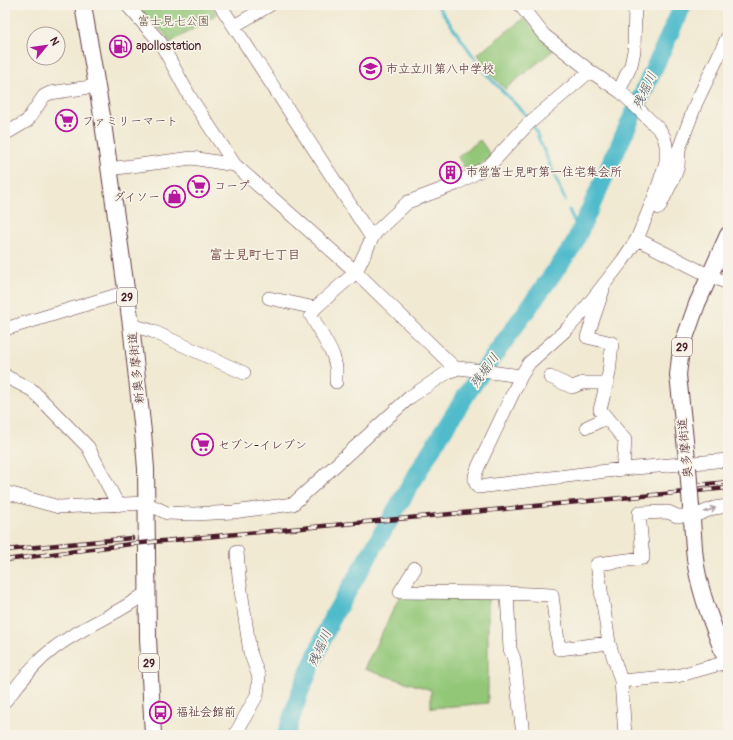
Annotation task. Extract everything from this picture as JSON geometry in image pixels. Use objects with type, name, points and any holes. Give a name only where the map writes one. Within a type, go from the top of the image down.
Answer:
[{"type":"main road","name":"新奥多摩街道","points":[[83,5],[97,86],[127,292],[143,432],[146,503],[147,592],[153,735]]},
{"type":"main road","name":"奥多摩街道","points":[[727,664],[699,581],[694,553],[692,510],[678,375],[680,355],[692,316],[728,235]]},
{"type":"street","points":[[127,5],[160,42],[190,97],[235,165],[356,272],[457,369]]},
{"type":"street","points":[[220,5],[372,238]]},
{"type":"street","points":[[234,26],[270,5]]},
{"type":"street","points":[[520,5],[544,35],[620,92],[649,119],[660,130],[666,145],[666,162],[656,193],[636,239],[602,293],[587,338],[612,343],[611,361],[600,410],[624,440],[623,469]]},
{"type":"street","points":[[620,92],[631,65],[634,50],[635,5]]},
{"type":"street","points":[[636,239],[648,233],[675,175],[678,166],[679,149],[696,103],[728,36]]},
{"type":"street","points":[[336,382],[336,367],[332,355],[311,315],[315,308],[356,272],[372,238],[377,231],[408,202],[456,184],[490,165],[531,121],[590,71]]},
{"type":"street","points":[[5,134],[27,121],[44,96],[50,93],[97,86]]},
{"type":"street","points":[[109,169],[192,158],[235,165]]},
{"type":"street","points":[[636,239],[728,284]]},
{"type":"street","points":[[623,260],[568,328],[515,375],[474,477],[475,483],[478,487],[623,469],[687,466],[728,460]]},
{"type":"street","points":[[5,329],[127,292]]},
{"type":"street","points":[[269,298],[315,308]]},
{"type":"street","points":[[131,325],[152,331],[244,373]]},
{"type":"street","points":[[5,494],[8,493],[59,507],[146,503],[167,513],[194,514],[233,512],[293,504],[410,397],[448,372],[457,369],[515,375]]},
{"type":"street","points":[[5,374],[7,377],[32,390],[88,447],[118,505]]},
{"type":"street","points":[[550,377],[572,387],[583,383],[607,383]]},
{"type":"street","points":[[587,427],[606,418]]},
{"type":"street","points":[[625,735],[621,681],[609,643],[597,564],[643,558],[639,513],[668,512],[677,516],[684,516],[692,510],[700,514],[714,508],[728,506]]},
{"type":"street","points":[[235,735],[257,696],[259,677],[250,652],[239,577],[238,552]]},
{"type":"street","points":[[415,568],[400,592],[552,595],[559,649],[609,643]]},
{"type":"street","points":[[5,701],[30,671],[52,649],[132,603],[147,592]]},
{"type":"street","points":[[507,593],[510,649],[514,659],[523,735]]},
{"type":"street","points":[[621,681],[677,676],[727,664]]},
{"type":"green space","name":"富士見七公園","points":[[138,5],[211,5],[217,14],[170,43],[165,34],[137,7]]},
{"type":"green space","points":[[524,18],[555,49],[505,89],[491,75],[478,54]]},
{"type":"green space","points":[[480,140],[492,157],[467,172],[458,157]]},
{"type":"green space","points":[[400,596],[488,598],[488,703],[431,708],[431,690],[364,669]]},
{"type":"waterway","points":[[437,5],[486,74],[529,118]]},
{"type":"waterway","name":"残堀川","points":[[286,735],[300,692],[332,618],[431,450],[470,389],[573,246],[683,5]]},
{"type":"waterway","points":[[533,125],[565,200]]},
{"type":"waterway","points":[[569,210],[579,231]]},
{"type":"railway","points":[[698,485],[728,482]]},
{"type":"railway","points":[[5,560],[131,544],[728,488]]},
{"type":"railway","points":[[5,550],[132,538]]},
{"type":"place","name":"apollostation","points":[[121,46]]},
{"type":"place","name":"市立立川第八中学校","points":[[370,69]]},
{"type":"place","name":"ファミリーマート","points":[[67,121]]},
{"type":"place","name":"市営富士見町第一住宅集会所","points":[[451,172]]},
{"type":"place","name":"コープ","points":[[198,186]]},
{"type":"place","name":"ダイソー","points":[[175,197]]},
{"type":"place","name":"セブン-イレブン","points":[[203,445]]},
{"type":"place","name":"福祉会館前","points":[[160,712]]},
{"type":"district","name":"富士見町七丁目","points":[[255,254]]}]
